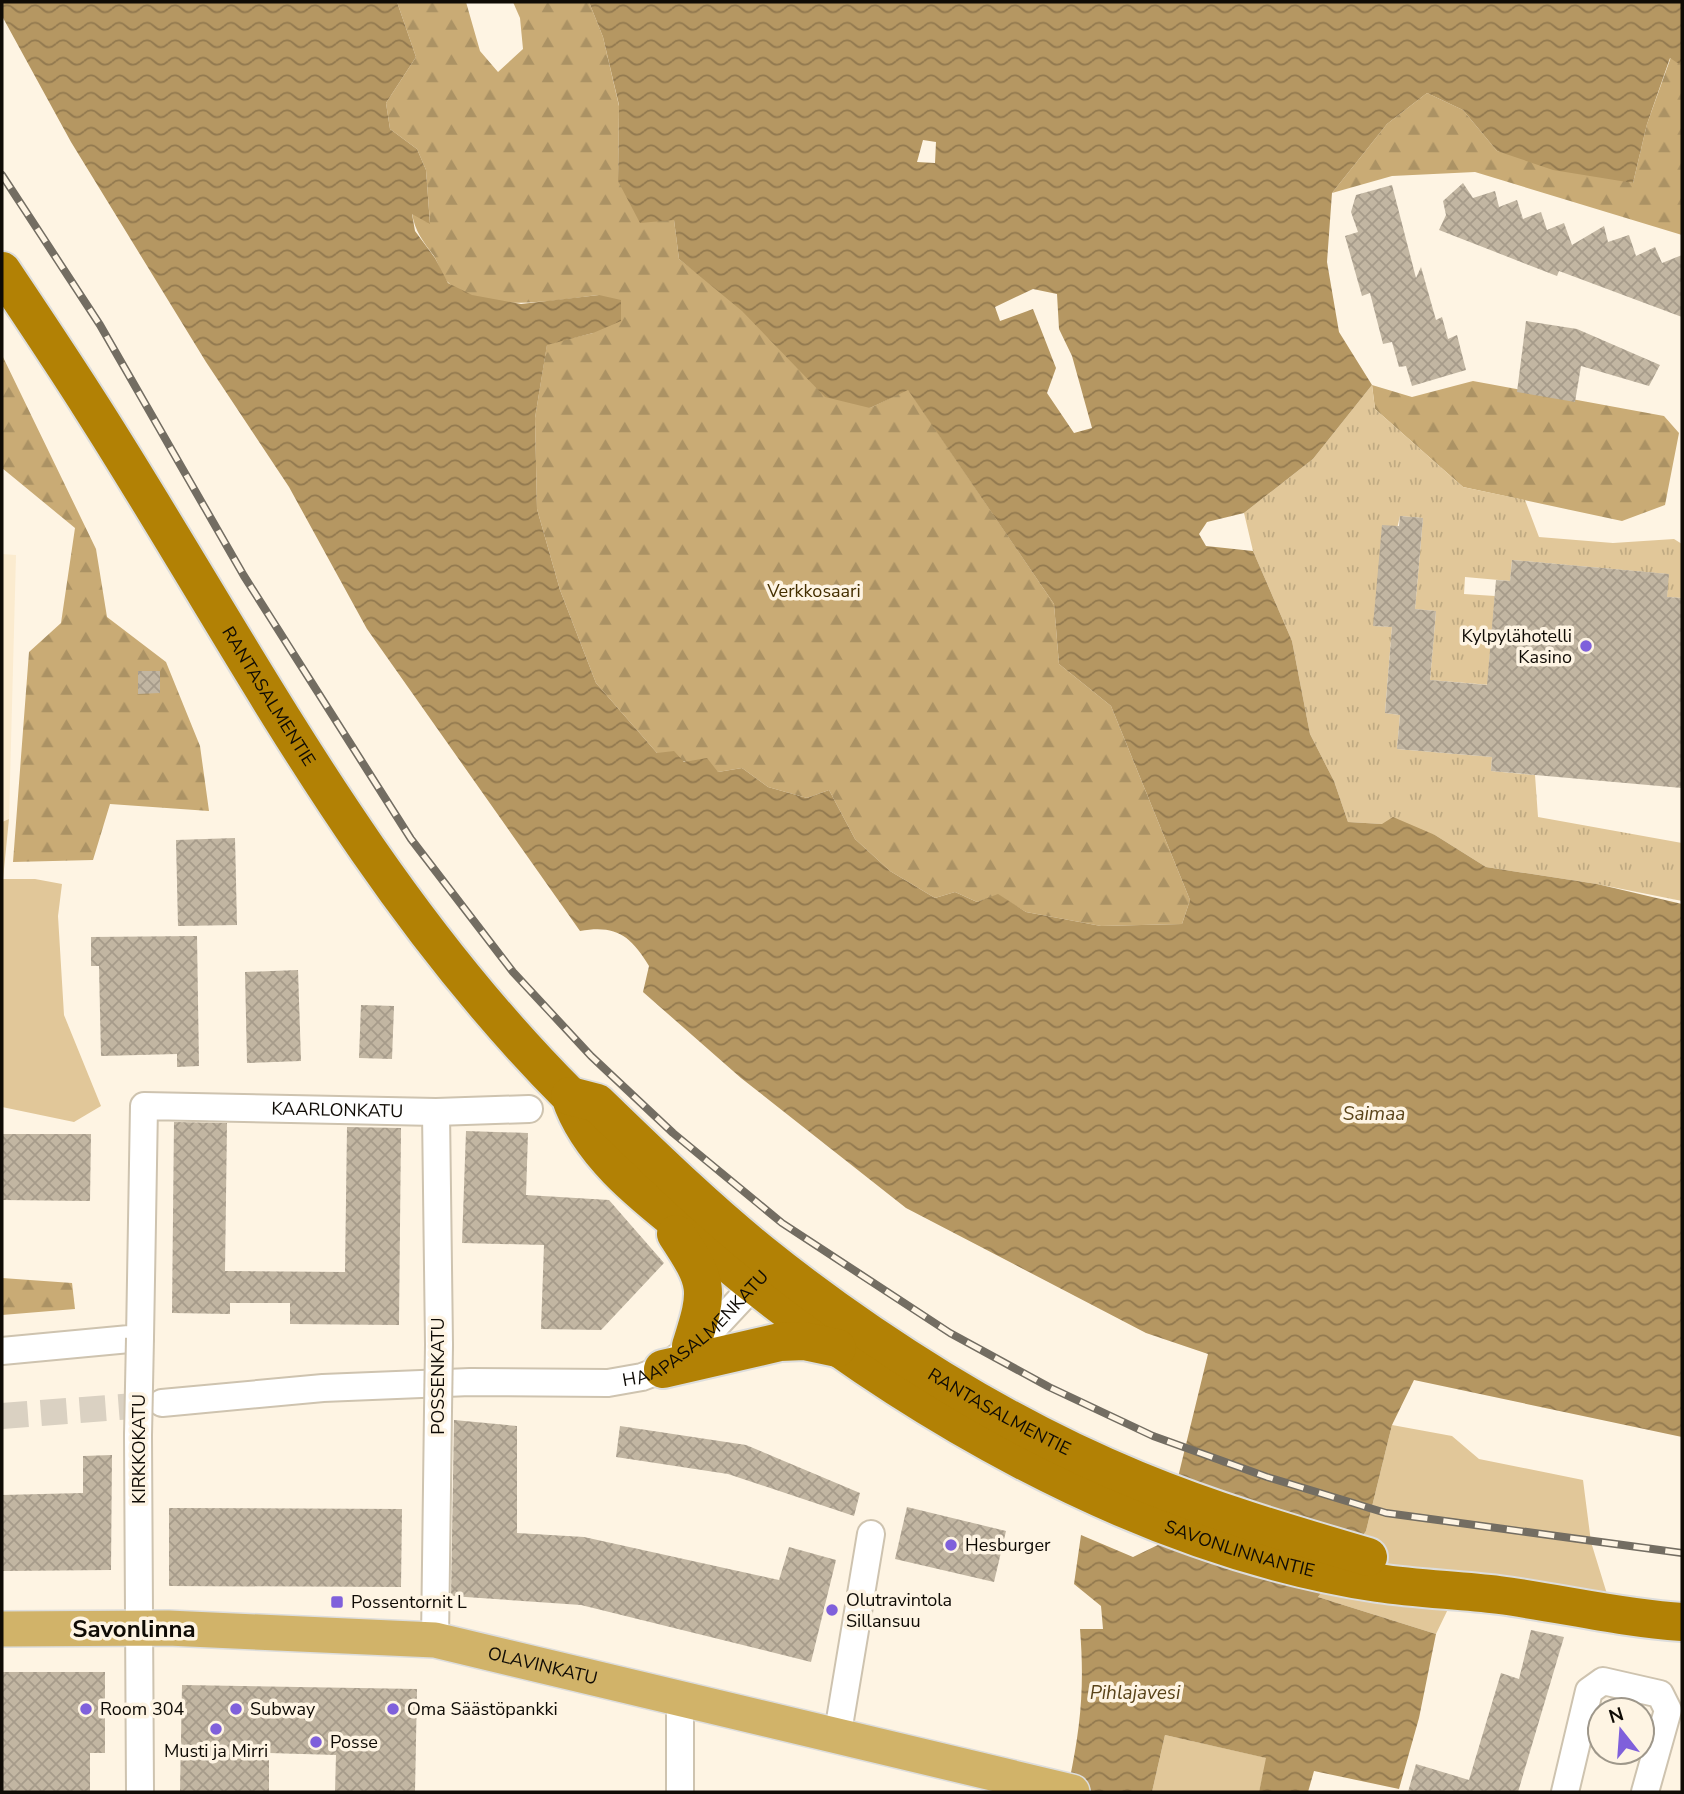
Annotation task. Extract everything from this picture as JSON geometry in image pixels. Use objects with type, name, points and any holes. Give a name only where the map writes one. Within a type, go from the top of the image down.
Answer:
[{"type":"highway","name":"RANTASALMENTIE","points":[[2,271],[92,409],[322,786],[396,893],[481,998],[562,1089],[577,1117],[603,1153],[653,1200],[764,1274],[811,1292],[987,1406],[1130,1494]]},
{"type":"highway","name":"RANTASALMENTIE","points":[[562,1089],[597,1102],[674,1177],[764,1274],[839,1349]]},
{"type":"highway","points":[[653,1200],[703,1280],[704,1305],[677,1358]]},
{"type":"highway","points":[[677,1358],[780,1342],[804,1341],[839,1349]]},
{"type":"highway","name":"SAVONLINNANTIE","points":[[839,1349],[1005,1449],[1130,1494],[1214,1542],[1577,1610],[1671,1621]]},
{"type":"main road","name":"OLAVINKATU","points":[[2,1629],[139,1629],[435,1640],[1072,1792]]},
{"type":"street","name":"KAARLONKATU","points":[[144,1106],[436,1112],[529,1109]]},
{"type":"street","name":"KIRKKOKATU","points":[[140,1792],[138,1435],[144,1106]]},
{"type":"street","name":"POSSENKATU","points":[[435,1640],[439,1345],[436,1112]]},
{"type":"street","name":"HAAPASALMENKATU","points":[[162,1404],[393,1384],[608,1383],[677,1358],[727,1316],[764,1274]]},
{"type":"street","points":[[2,1351],[139,1338]]},
{"type":"street","points":[[837,1738],[871,1534]]},
{"type":"street","points":[[1565,1792],[1589,1690],[1603,1681],[1660,1694],[1665,1701],[1668,1710],[1645,1792]]},
{"type":"street","points":[[680,1700],[680,1791]]},
{"type":"shaded area","points":[[2,554],[16,555],[9,819],[2,822]]},
{"type":"green space","name":"Verkkosaari","points":[[397,2],[466,2],[480,51],[498,72],[523,49],[520,18],[513,2],[589,2],[603,37],[619,106],[618,181],[674,220],[679,259],[870,408],[908,389],[1054,604],[1059,664],[1111,706],[1190,900],[1182,924],[1101,926],[1026,912],[998,895],[977,902],[955,892],[935,898],[890,871],[855,839],[829,790],[807,798],[768,787],[742,768],[718,772],[657,753],[596,683],[560,590],[537,509],[535,418],[547,344],[593,333],[599,295],[543,302],[502,302],[466,293],[445,278],[413,220],[412,213],[430,223],[426,170],[417,149],[390,129],[386,103],[416,57]]},
{"type":"green space","points":[[1671,57],[1682,66],[1682,235],[1475,172],[1392,176],[1332,193],[1387,124],[1427,93],[1463,110],[1497,151],[1633,183],[1647,124]]},
{"type":"green space","points":[[2,355],[96,549],[107,617],[166,662],[200,746],[209,811],[110,804],[93,860],[13,862],[29,652],[61,623],[75,528],[2,468]]},
{"type":"green space","points":[[1473,381],[1664,416],[1679,433],[1665,505],[1622,521],[1463,487],[1375,409],[1372,385],[1412,397]]},
{"type":"green space","points":[[1372,385],[1375,409],[1463,487],[1525,500],[1539,537],[1613,543],[1674,539],[1682,544],[1682,598],[1667,597],[1668,574],[1512,560],[1510,581],[1465,577],[1464,594],[1495,596],[1489,665],[1502,686],[1430,680],[1436,611],[1415,609],[1423,518],[1400,516],[1374,626],[1392,627],[1385,713],[1400,715],[1397,749],[1492,757],[1491,771],[1535,775],[1538,817],[1682,843],[1682,901],[1597,884],[1486,867],[1435,835],[1382,824],[1348,822],[1334,781],[1310,734],[1292,641],[1253,551],[1244,513],[1313,459]]},
{"type":"green space","points":[[9,819],[3,879],[35,879],[62,884],[58,916],[64,1015],[101,1106],[74,1122],[2,1107],[2,822]]},
{"type":"green space","points":[[2,1278],[72,1283],[75,1309],[2,1315]]},
{"type":"green space","points":[[1392,1425],[1452,1436],[1479,1459],[1583,1480],[1591,1542],[1611,1607],[1449,1607],[1436,1634],[1318,1597],[1366,1531]]},
{"type":"green space","points":[[1165,1735],[1267,1758],[1259,1792],[1152,1792]]},
{"type":"water","name":"Saimaa","points":[[2,2],[397,2],[416,57],[386,103],[390,129],[417,149],[426,170],[430,224],[412,214],[415,231],[435,258],[448,283],[472,295],[521,304],[599,295],[621,300],[621,321],[593,333],[547,345],[535,418],[537,509],[560,590],[596,683],[657,753],[674,751],[684,762],[707,758],[718,772],[742,768],[768,787],[807,798],[829,790],[855,839],[890,871],[935,898],[955,892],[977,902],[998,894],[1026,912],[1101,926],[1182,924],[1190,900],[1111,706],[1059,664],[1054,604],[908,390],[870,408],[825,397],[742,311],[679,259],[674,220],[640,223],[618,181],[619,105],[603,37],[589,2],[1682,2],[1682,66],[1670,58],[1647,124],[1633,183],[1553,170],[1497,151],[1463,110],[1427,93],[1387,124],[1332,193],[1327,262],[1339,332],[1372,385],[1313,459],[1244,513],[1207,522],[1199,534],[1206,546],[1253,551],[1292,641],[1310,734],[1334,781],[1348,822],[1382,824],[1393,817],[1435,835],[1486,867],[1597,884],[1682,904],[1682,1437],[1414,1380],[1392,1425],[1366,1531],[1318,1597],[1436,1634],[1419,1718],[1399,1789],[1314,1771],[1308,1792],[1259,1792],[1266,1758],[1165,1735],[1152,1792],[1067,1792],[1080,1711],[1080,1629],[1103,1629],[1101,1606],[1074,1584],[1081,1535],[1133,1557],[1162,1543],[1208,1354],[1146,1333],[906,1208],[741,1078],[643,992],[649,966],[628,940],[613,931],[580,931],[367,629],[289,487],[206,362],[71,142],[2,16]],"holes":[[[923,140],[936,142],[935,163],[917,162]],[[1033,289],[1057,294],[1059,329],[1072,356],[1092,428],[1074,433],[1047,393],[1056,368],[1033,309],[1000,321],[995,307]]]},
{"type":"building","points":[[1463,183],[1473,198],[1495,191],[1499,207],[1517,200],[1523,219],[1541,212],[1547,230],[1564,223],[1572,245],[1604,226],[1608,242],[1629,235],[1636,256],[1655,247],[1662,263],[1682,255],[1682,317],[1559,271],[1557,276],[1439,230],[1446,215],[1443,201]]},
{"type":"building","points":[[1392,185],[1416,278],[1421,267],[1436,320],[1442,317],[1448,339],[1457,335],[1466,370],[1412,386],[1406,366],[1399,367],[1392,342],[1383,344],[1370,293],[1362,296],[1345,236],[1358,232],[1351,212],[1356,195]]},
{"type":"building","points":[[1526,321],[1577,329],[1660,365],[1649,386],[1581,366],[1575,402],[1517,392]]},
{"type":"building","name":"Kylpylähotelli Kasino","points":[[1400,516],[1423,518],[1415,609],[1436,611],[1430,680],[1487,685],[1496,580],[1510,581],[1512,560],[1669,574],[1667,597],[1682,598],[1682,788],[1491,771],[1492,757],[1397,749],[1400,715],[1385,713],[1392,627],[1373,626],[1382,525],[1399,526]]},
{"type":"building","points":[[138,671],[160,671],[160,693],[138,694]]},
{"type":"building","points":[[235,838],[237,925],[178,926],[176,840]]},
{"type":"building","points":[[197,936],[199,1066],[177,1067],[177,1054],[101,1056],[99,966],[91,966],[91,937]]},
{"type":"building","points":[[298,970],[301,1061],[247,1063],[245,972]]},
{"type":"building","points":[[361,1005],[394,1006],[392,1059],[359,1058]]},
{"type":"building","points":[[174,1122],[227,1123],[225,1271],[345,1272],[347,1127],[401,1128],[399,1325],[290,1324],[290,1303],[230,1303],[230,1314],[172,1313]]},
{"type":"building","points":[[466,1131],[528,1133],[526,1195],[609,1200],[664,1263],[601,1330],[541,1329],[544,1245],[462,1243]]},
{"type":"building","points":[[2,1134],[91,1134],[90,1201],[2,1200]]},
{"type":"building","points":[[454,1420],[517,1426],[517,1533],[584,1537],[779,1580],[789,1547],[836,1560],[811,1662],[581,1605],[451,1596]]},
{"type":"building","points":[[620,1426],[746,1445],[860,1493],[854,1516],[728,1474],[616,1457]]},
{"type":"building","points":[[112,1455],[111,1570],[2,1571],[2,1495],[83,1493],[83,1456]]},
{"type":"building","name":"Hesburger","points":[[907,1507],[1006,1531],[994,1582],[895,1559]]},
{"type":"building","points":[[169,1508],[402,1509],[401,1587],[169,1586]]},
{"type":"building","points":[[1531,1630],[1564,1637],[1518,1792],[1408,1792],[1416,1764],[1469,1780],[1501,1673],[1519,1679]]},
{"type":"building","points":[[2,1672],[105,1672],[105,1753],[90,1753],[90,1792],[2,1792]]},
{"type":"building","points":[[182,1685],[417,1689],[415,1792],[335,1792],[336,1755],[269,1753],[269,1792],[180,1792]]},
{"type":"tunnel","points":[[2,1416],[160,1404]]},
{"type":"railway","points":[[2,175],[100,325],[244,576],[411,839],[513,972],[591,1056],[673,1133],[782,1223],[950,1333],[1049,1387],[1153,1436],[1267,1477],[1386,1513],[1682,1553]]},
{"type":"place","name":"Kylpylähotelli Kasino","points":[[1586,646]]},
{"type":"place","name":"Hesburger","points":[[951,1545]]},
{"type":"place","name":"Possentornit L","points":[[337,1602]]},
{"type":"place","name":"Olutravintola Sillansuu","points":[[832,1610]]},
{"type":"place","name":"Room 304","points":[[86,1709]]},
{"type":"place","name":"Subway","points":[[236,1709]]},
{"type":"place","name":"Oma Säästöpankki","points":[[393,1709]]},
{"type":"place","name":"Musti ja Mirri","points":[[216,1729]]},
{"type":"place","name":"Posse","points":[[316,1742]]},
{"type":"district","name":"Savonlinna","points":[[134,1629]]},
{"type":"water label","name":"Pihlajavesi","points":[[1135,1692]]}]
